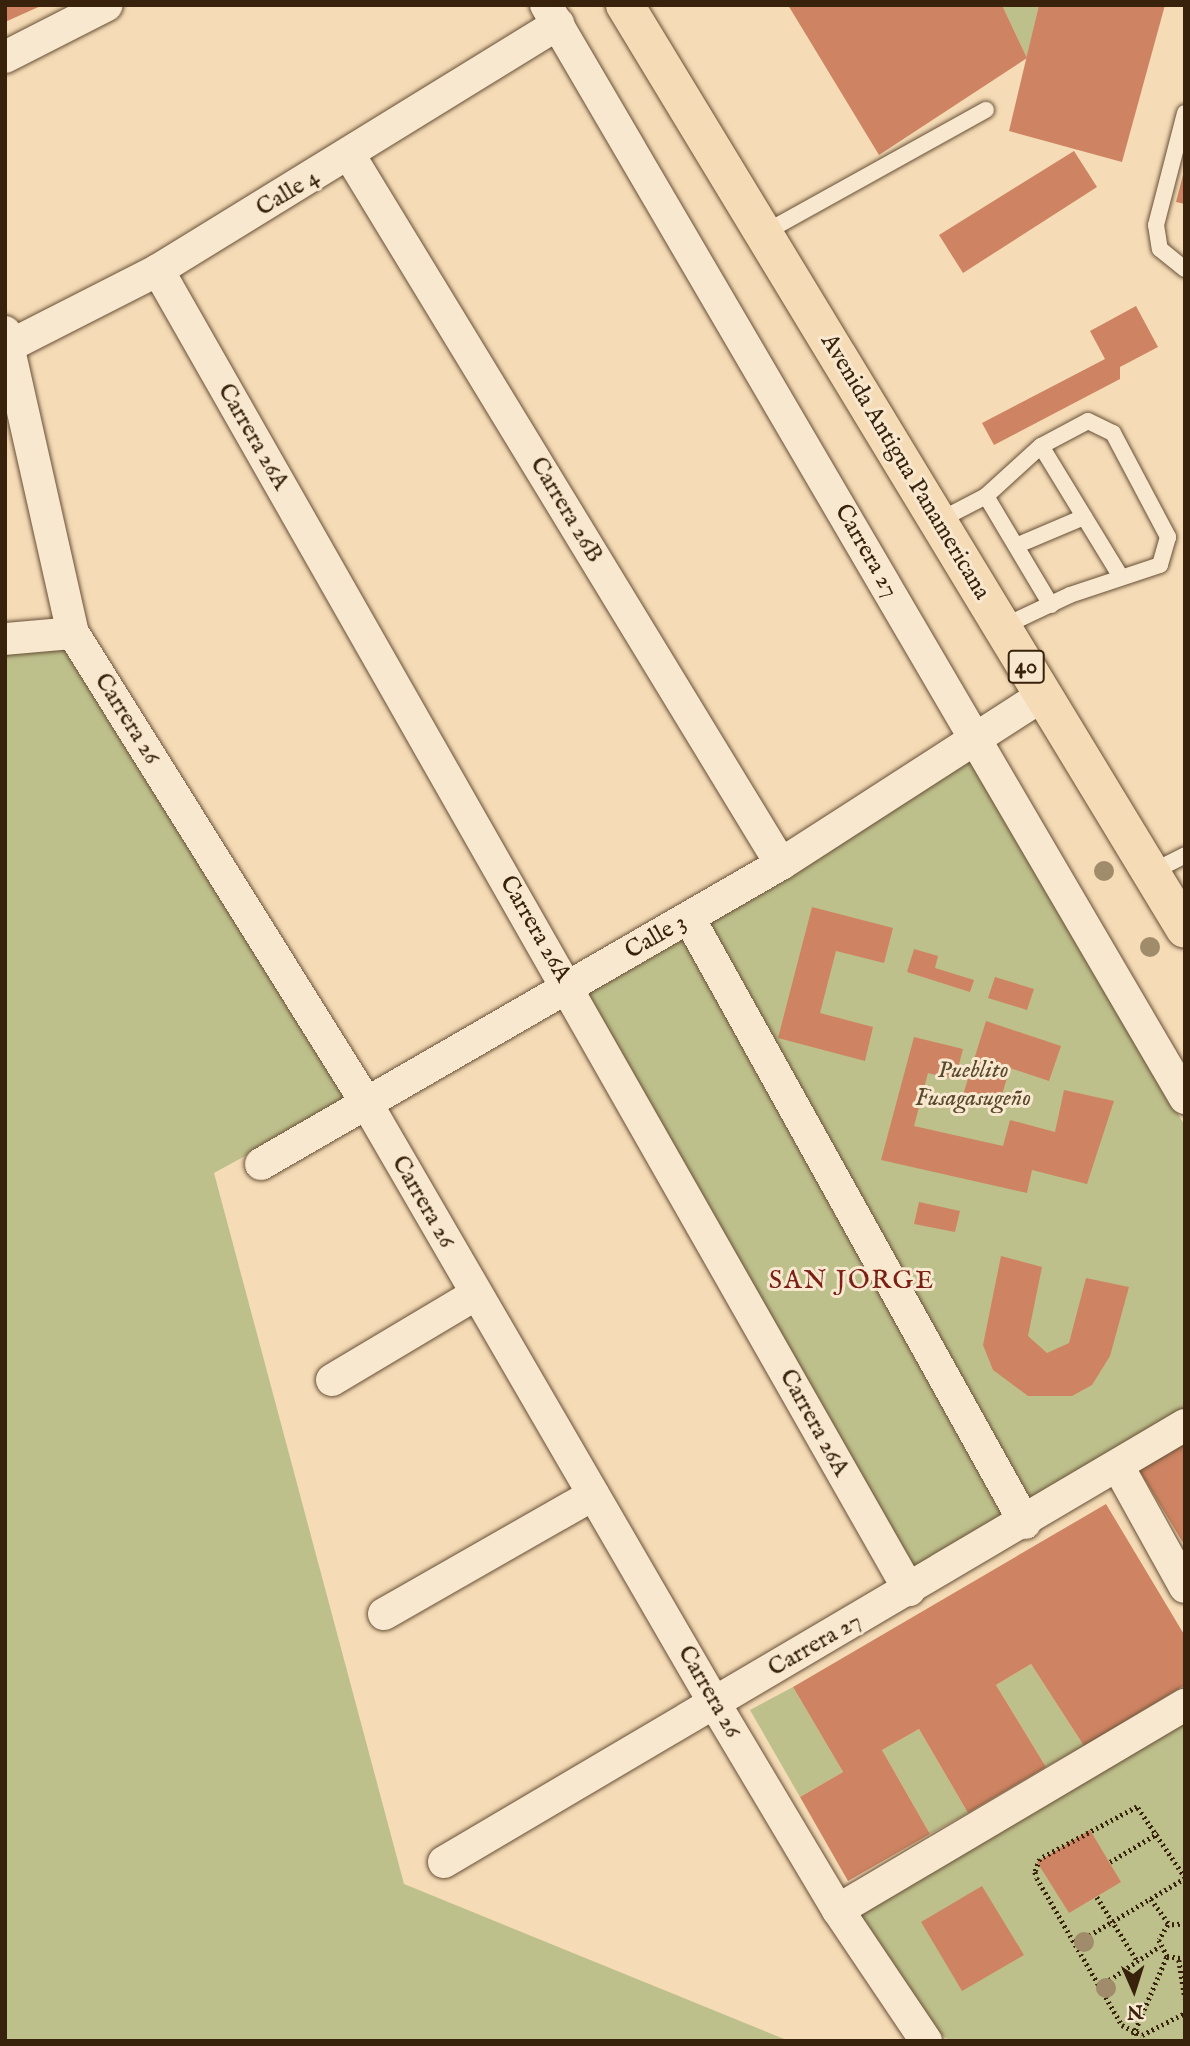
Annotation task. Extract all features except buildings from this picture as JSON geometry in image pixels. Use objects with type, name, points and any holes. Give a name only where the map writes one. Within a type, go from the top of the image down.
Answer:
[{"type":"main road","name":"Avenida Antigua Panamericana","points":[[627,7],[1185,929]]},
{"type":"street","points":[[5,57],[107,5]]},
{"type":"street","name":"Calle 4","points":[[7,339],[158,270],[350,156],[552,15]]},
{"type":"street","name":"Carrera 27","points":[[552,15],[1185,1098]]},
{"type":"street","name":"Carrera 26B","points":[[350,156],[781,864]]},
{"type":"street","name":"Carrera 26A","points":[[158,270],[909,1590]]},
{"type":"street","name":"Carrera 26","points":[[7,339],[73,633],[367,1104],[715,1704],[838,1910],[926,2041]]},
{"type":"street","points":[[5,639],[73,633]]},
{"type":"street","name":"Calle 3","points":[[261,1164],[781,864],[1043,695]]},
{"type":"street","points":[[689,918],[1025,1523]]},
{"type":"street","points":[[332,1380],[476,1294]]},
{"type":"street","name":"Carrera 27","points":[[443,1862],[1119,1468],[1185,1425]]},
{"type":"street","points":[[1119,1468],[1185,1587]]},
{"type":"street","points":[[384,1614],[593,1495]]},
{"type":"street","points":[[838,1910],[1185,1705]]},
{"type":"lane","points":[[762,234],[986,110]]},
{"type":"lane","points":[[1185,113],[1156,225],[1160,249],[1185,269]]},
{"type":"lane","points":[[938,521],[986,496],[1041,446],[1088,421],[1113,433],[1168,537],[1160,565],[1121,577],[1002,627]]},
{"type":"lane","points":[[1041,446],[1121,577]]},
{"type":"lane","points":[[986,496],[1018,545],[1051,605]]},
{"type":"lane","points":[[1018,545],[1084,517]]},
{"type":"lane","points":[[1150,873],[1185,855]]},
{"type":"path","points":[[1075,1944],[1185,1878],[1158,1833],[1137,1807],[1036,1864],[1037,1878],[1075,1944],[1100,1986],[1133,2035]]},
{"type":"path","points":[[1110,1862],[1158,1833]]},
{"type":"path","points":[[1097,1897],[1138,1962]]},
{"type":"path","points":[[1151,1899],[1169,1925]]},
{"type":"path","points":[[1169,1925],[1185,1924]]},
{"type":"path","points":[[1100,1986],[1160,1946],[1169,1925]]},
{"type":"path","points":[[1160,1946],[1167,1956],[1182,1959],[1185,1999]]},
{"type":"path","points":[[1133,2035],[1167,1956]]},
{"type":"path","points":[[1133,2035],[1150,2034],[1185,2014]]},
{"type":"green space","points":[[1002,5],[1039,5],[1027,58]]},
{"type":"green space","points":[[66,649],[347,1100],[214,1173],[404,1884],[789,2041],[5,2041],[5,652]]},
{"type":"green space","name":"Pueblito Fusagasugeño","points":[[971,759],[1185,1126],[1185,1409],[914,1572],[588,993]]},
{"type":"green space","points":[[1031,1664],[1084,1746],[1046,1767],[996,1685]]},
{"type":"green space","points":[[793,1687],[843,1772],[800,1797],[750,1710]]},
{"type":"green space","points":[[1185,1721],[1185,2041],[951,2041],[938,2033],[858,1915]]},
{"type":"green space","points":[[919,1729],[968,1813],[930,1834],[882,1750]]},
{"type":"district","name":"SAN JORGE","points":[[852,1281]]}]
